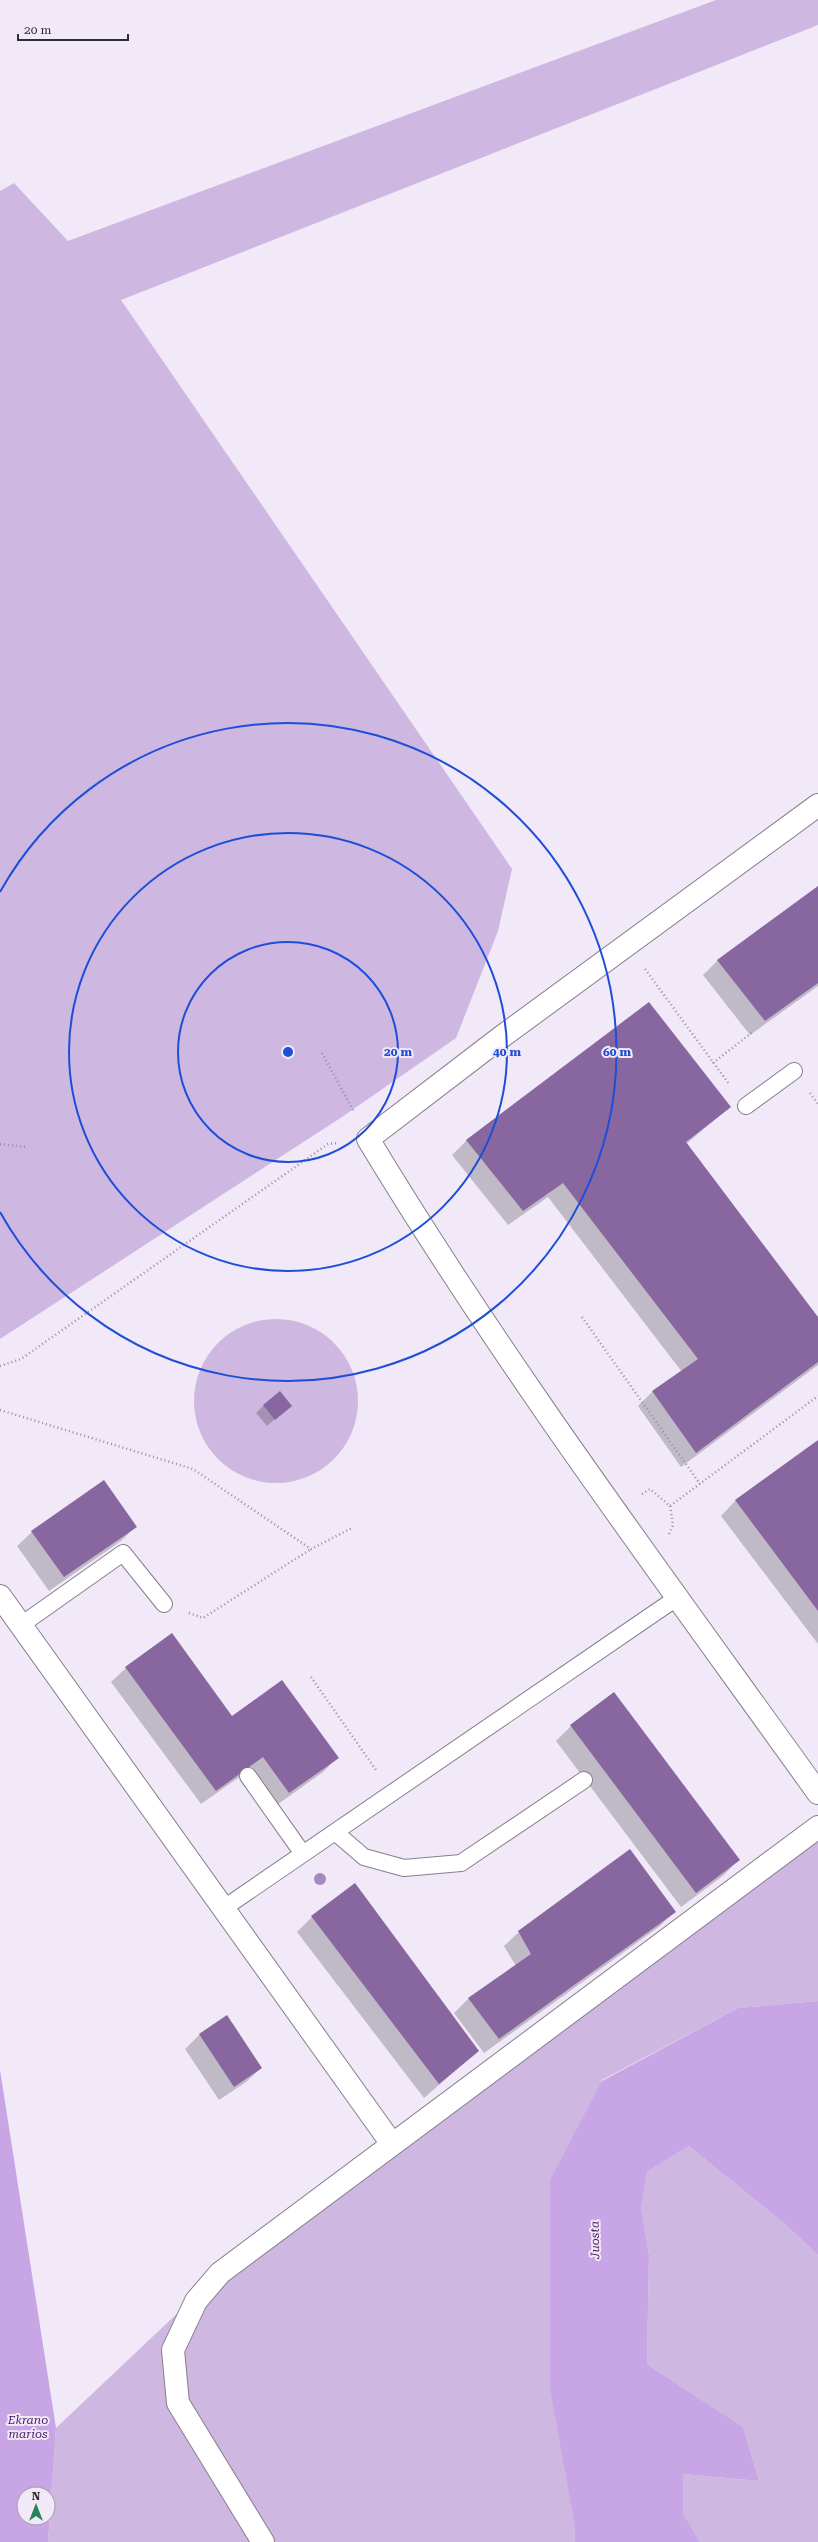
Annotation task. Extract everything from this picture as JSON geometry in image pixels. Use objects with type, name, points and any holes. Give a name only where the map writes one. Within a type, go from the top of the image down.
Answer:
[{"type":"street","points":[[818,805],[627,944],[368,1139],[407,1204],[510,1362],[818,1793]]},
{"type":"street","points":[[0,1596],[392,2144]]},
{"type":"street","points":[[263,2542],[178,2403],[173,2350],[196,2301],[220,2273],[818,1827]]},
{"type":"lane","points":[[746,1106],[794,1071]]},
{"type":"lane","points":[[21,1625],[124,1553],[164,1604]]},
{"type":"lane","points":[[224,1908],[678,1597]]},
{"type":"lane","points":[[248,1776],[303,1854]]},
{"type":"lane","points":[[335,1832],[364,1857],[404,1868],[461,1863],[584,1780]]},
{"type":"path","points":[[627,944],[746,1106]]},
{"type":"path","points":[[713,1063],[754,1031]]},
{"type":"path","points":[[0,1366],[21,1359],[328,1144],[368,1139],[322,1052]]},
{"type":"path","points":[[0,1144],[26,1147]]},
{"type":"path","points":[[582,1317],[700,1484]]},
{"type":"path","points":[[616,1510],[650,1489],[670,1506],[818,1396]]},
{"type":"path","points":[[0,1410],[193,1469],[311,1549]]},
{"type":"path","points":[[164,1604],[203,1618],[311,1549],[352,1528]]},
{"type":"path","points":[[311,1677],[392,1793]]},
{"type":"shaded area","points":[[716,0],[818,0],[818,25],[121,300],[512,869],[498,931],[456,1038],[342,1117],[0,1339],[0,191],[14,183],[68,241]]},
{"type":"shaded area","points":[[268,1319],[284,1319],[307,1325],[322,1333],[334,1343],[344,1355],[355,1377],[358,1401],[355,1425],[344,1447],[334,1459],[322,1469],[300,1480],[284,1483],[268,1483],[252,1480],[230,1469],[218,1459],[208,1447],[197,1425],[194,1409],[194,1393],[197,1377],[208,1355],[218,1343],[230,1333],[252,1322]]},
{"type":"shaded area","points":[[818,1827],[818,2001],[738,2008],[602,2080],[574,2520],[575,2542],[48,2542],[49,2526],[56,2526],[56,2486],[52,2486],[56,2428],[220,2273]]},
{"type":"shaded area","points":[[689,2146],[785,2224],[818,2255],[818,2542],[700,2542],[683,2513],[683,2474],[759,2481],[743,2427],[647,2364],[649,2255],[641,2208],[647,2172]]},
{"type":"water","name":"Juosta","points":[[818,2001],[818,2255],[785,2224],[689,2146],[647,2172],[641,2208],[649,2255],[647,2364],[743,2427],[759,2481],[683,2474],[683,2513],[700,2542],[575,2542],[574,2520],[550,2388],[550,2180],[602,2081],[738,2008]]},
{"type":"water","name":"Ekrano marios","points":[[0,2070],[56,2428],[52,2486],[16,2486],[16,2526],[49,2526],[48,2542],[0,2542]]},
{"type":"building","points":[[818,886],[818,983],[765,1021],[717,960]]},
{"type":"building","points":[[649,1002],[731,1107],[686,1142],[818,1317],[818,1362],[696,1453],[652,1391],[698,1359],[563,1183],[523,1211],[466,1140]]},
{"type":"building","points":[[280,1391],[292,1406],[275,1420],[263,1405]]},
{"type":"building","points":[[818,1440],[818,1611],[735,1500]]},
{"type":"building","points":[[104,1480],[137,1527],[64,1577],[31,1531]]},
{"type":"building","points":[[172,1633],[232,1716],[282,1680],[339,1758],[289,1793],[263,1757],[216,1791],[125,1667]]},
{"type":"building","points":[[614,1692],[740,1860],[696,1893],[570,1725]]},
{"type":"building","points":[[630,1849],[676,1912],[499,2039],[468,1998],[531,1954],[518,1931]]},
{"type":"building","points":[[355,1883],[479,2051],[439,2084],[311,1916]]},
{"type":"building","points":[[227,2015],[262,2068],[234,2087],[199,2034]]}]
